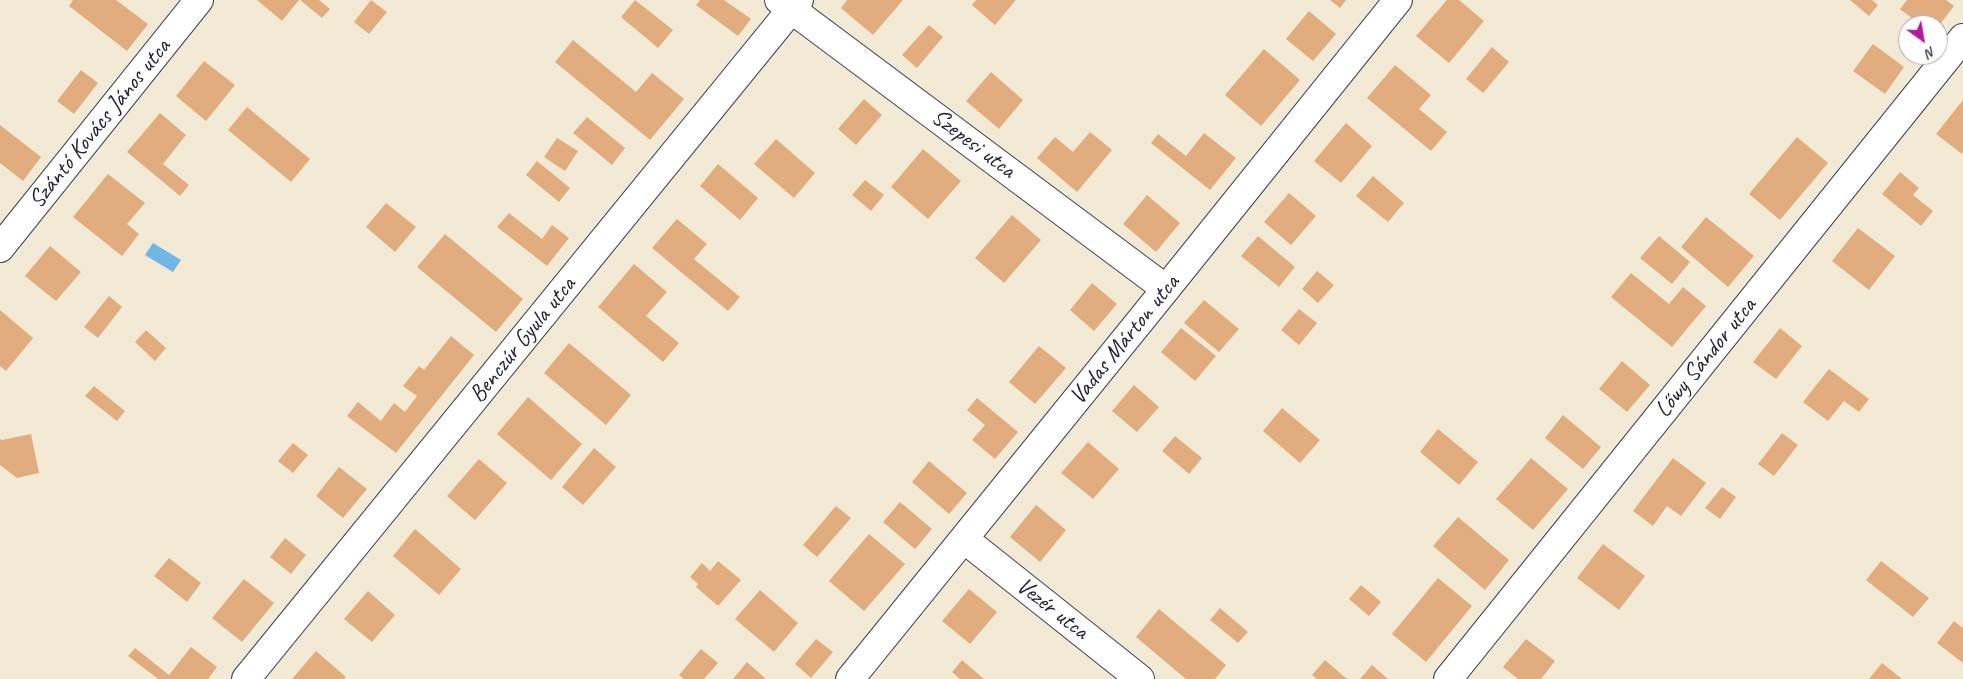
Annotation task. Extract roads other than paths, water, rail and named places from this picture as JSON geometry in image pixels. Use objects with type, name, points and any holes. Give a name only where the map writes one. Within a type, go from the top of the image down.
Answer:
[{"type":"street","name":"Szántó Kovács János utca","points":[[0,248],[199,0]]},
{"type":"street","name":"Vadas Márton utca","points":[[850,679],[1398,0]]},
{"type":"street","name":"Szepesi utca","points":[[790,3],[1166,289]]},
{"type":"street","name":"Benczúr Gyula utca","points":[[246,679],[790,3]]},
{"type":"street","name":"Lőwy Sándor utca","points":[[1448,679],[1963,38]]},
{"type":"street","name":"Vezér utca","points":[[964,539],[1140,679]]},
{"type":"water","points":[[153,243],[181,260],[173,272],[145,255]]}]
